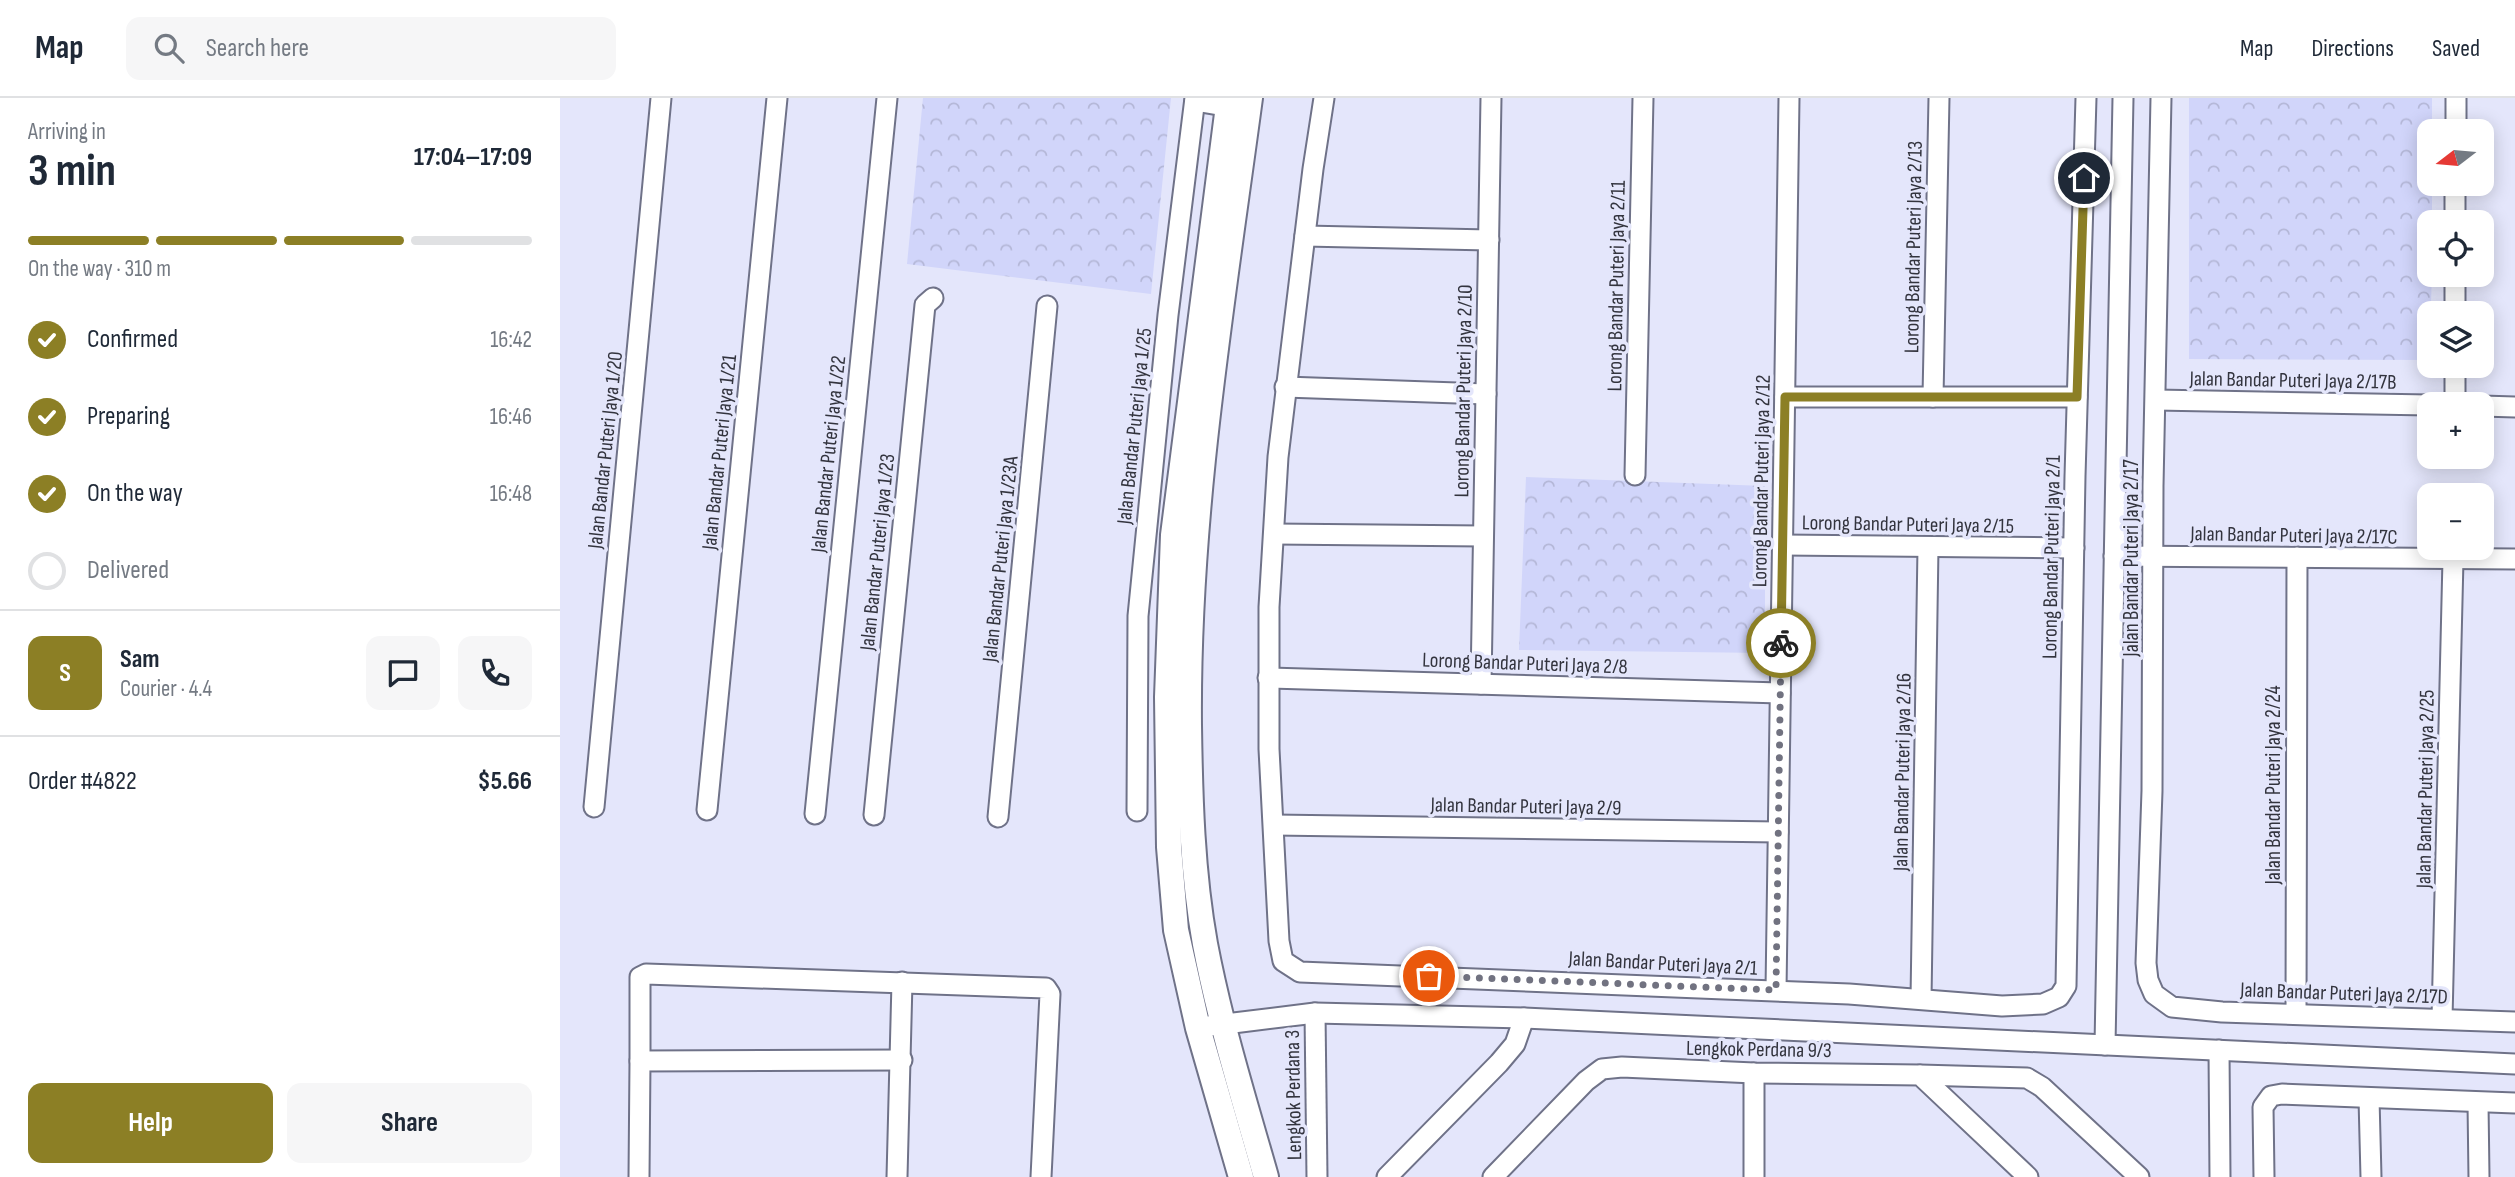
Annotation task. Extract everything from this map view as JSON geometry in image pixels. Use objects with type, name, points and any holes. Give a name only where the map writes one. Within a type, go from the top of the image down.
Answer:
[{"type":"street","name":"Jalan Bandar Puteri Jaya 1/20","points":[[594,807],[661,98]]},
{"type":"street","name":"Jalan Bandar Puteri Jaya 1/21","points":[[707,810],[777,98]]},
{"type":"street","name":"Jalan Bandar Puteri Jaya 1/22","points":[[816,814],[887,98]]},
{"type":"street","points":[[1274,824],[1268,678],[1278,457],[1324,98]]},
{"type":"street","name":"Lorong Bandar Puteri Jaya 2/10","points":[[1481,684],[1491,98]]},
{"type":"street","name":"Lorong Bandar Puteri Jaya 2/11","points":[[1635,475],[1643,98]]},
{"type":"street","name":"Lorong Bandar Puteri Jaya 2/12","points":[[1776,990],[1789,98]]},
{"type":"street","name":"Lorong Bandar Puteri Jaya 2/13","points":[[1933,397],[1939,98]]},
{"type":"street","name":"Lorong Bandar Puteri Jaya 2/1","points":[[2043,1003],[2059,997],[2066,986],[2085,98]]},
{"type":"street","points":[[2105,1045],[2123,98]]},
{"type":"street","name":"Jalan Bandar Puteri Jaya 2/17","points":[[2161,98],[2152,791],[2146,963],[2148,980],[2154,994],[2172,1007]]},
{"type":"street","points":[[2456,98],[2456,119]]},
{"type":"street","name":"Jalan Bandar Puteri Jaya 1/25","points":[[1136,811],[1138,616],[1168,315],[1195,99],[1239,103]]},
{"type":"street","points":[[1239,103],[1190,615],[1189,774],[1205,942],[1223,1024],[1266,1177]]},
{"type":"street","points":[[1239,103],[1173,535],[1167,697],[1172,891],[1177,930],[1198,1028],[1241,1177]]},
{"type":"street","points":[[1305,236],[1489,240]]},
{"type":"street","name":"Jalan Bandar Puteri Jaya 1/23","points":[[874,815],[925,305],[933,298]]},
{"type":"street","name":"Jalan Bandar Puteri Jaya 1/23A","points":[[998,817],[1047,306]]},
{"type":"street","points":[[1285,387],[1486,394]]},
{"type":"street","points":[[1785,397],[2077,397]]},
{"type":"street","name":"Jalan Bandar Puteri Jaya 2/17B","points":[[2156,400],[2417,405]]},
{"type":"street","points":[[2494,406],[2515,407]]},
{"type":"street","points":[[1274,534],[1483,536]]},
{"type":"street","name":"Lorong Bandar Puteri Jaya 2/15","points":[[1783,545],[2074,548]]},
{"type":"street","name":"Jalan Bandar Puteri Jaya 2/16","points":[[1921,999],[1928,547]]},
{"type":"street","name":"Jalan Bandar Puteri Jaya 2/17C","points":[[2114,556],[2417,559]]},
{"type":"street","name":"Jalan Bandar Puteri Jaya 2/24","points":[[2295,1013],[2297,557]]},
{"type":"street","name":"Jalan Bandar Puteri Jaya 2/17C","points":[[2494,559],[2515,559]]},
{"type":"street","name":"Jalan Bandar Puteri Jaya 2/25","points":[[2442,1019],[2453,560]]},
{"type":"street","name":"Lorong Bandar Puteri Jaya 2/8","points":[[1268,678],[1780,693]]},
{"type":"street","name":"Jalan Bandar Puteri Jaya 2/1","points":[[1274,824],[1279,941],[1283,961],[1300,972],[1776,990],[2002,1006],[2043,1003]]},
{"type":"street","name":"Jalan Bandar Puteri Jaya 2/9","points":[[1274,824],[1778,832]]},
{"type":"street","points":[[639,1177],[640,977],[646,974],[1046,988],[1050,994],[1041,1177]]},
{"type":"street","points":[[897,1177],[902,982]]},
{"type":"street","name":"Jalan Bandar Puteri Jaya 2/17D","points":[[2172,1007],[2222,1012],[2515,1022]]},
{"type":"street","points":[[1198,1028],[1315,1013],[1524,1018],[2515,1064]]},
{"type":"street","name":"Lengkok Perdana 3","points":[[1315,1013],[1317,1177]]},
{"type":"street","points":[[1387,1177],[1515,1044],[1524,1018]]},
{"type":"street","points":[[2219,1050],[2220,1177]]},
{"type":"street","points":[[640,1061],[902,1060]]},
{"type":"street","name":"Lengkok Perdana 9/3","points":[[1493,1177],[1586,1081],[1602,1069],[1622,1068],[2027,1078],[2042,1087],[2139,1177]]},
{"type":"street","points":[[1754,1073],[1754,1177]]},
{"type":"street","points":[[1920,1074],[2028,1177]]},
{"type":"street","points":[[2264,1177],[2263,1107],[2271,1096],[2282,1094],[2515,1104]]},
{"type":"street","points":[[2370,1098],[2371,1177]]},
{"type":"street","points":[[2478,1103],[2479,1177]]},
{"type":"green space","points":[[923,98],[1171,98],[1151,294],[907,264]]},
{"type":"green space","points":[[2189,98],[2432,98],[2432,119],[2417,119],[2417,196],[2432,196],[2432,210],[2417,210],[2417,287],[2432,287],[2431,301],[2417,301],[2417,360],[2189,359]]},
{"type":"green space","points":[[1526,477],[1765,486],[1765,653],[1519,650]]},
{"type":"way so far","points":[[1429,976],[1776,990],[1781,643]]},
{"type":"route","points":[[1781,643],[1785,397],[2077,397],[2084,178]]}]
